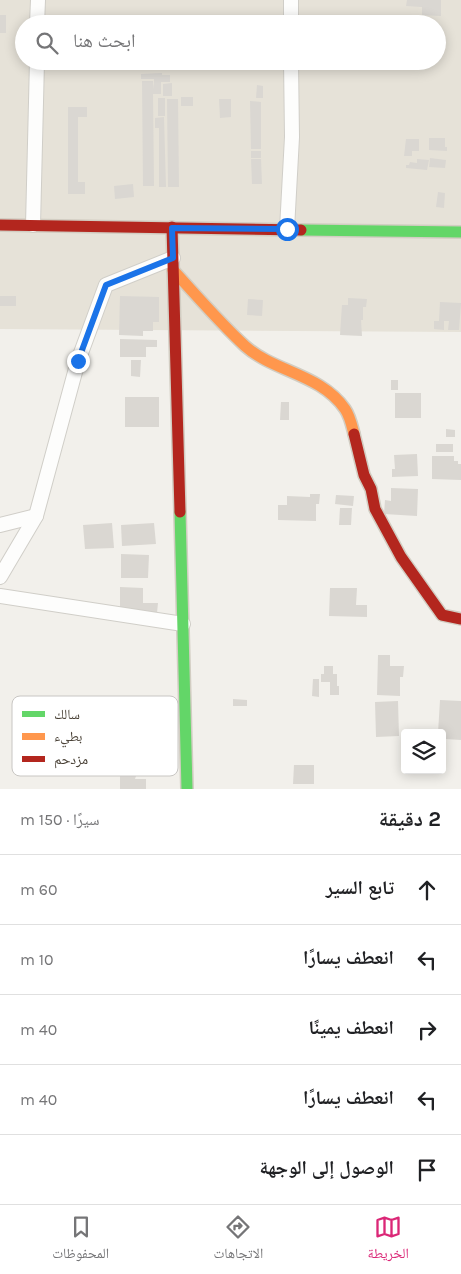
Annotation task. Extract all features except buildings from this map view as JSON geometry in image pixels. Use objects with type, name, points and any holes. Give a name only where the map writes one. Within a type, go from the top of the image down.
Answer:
[{"type":"street","points":[[37,15],[38,0]]},
{"type":"street","points":[[291,0],[291,15]]},
{"type":"street","points":[[33,225],[36,70]]},
{"type":"street","points":[[287,229],[292,137],[292,70]]},
{"type":"street","points":[[0,225],[461,232]]},
{"type":"street","points":[[172,228],[187,789]]},
{"type":"street","points":[[0,577],[36,516],[78,361],[106,285],[173,264]]},
{"type":"street","points":[[173,264],[245,346],[260,357],[314,382],[333,395],[346,410],[357,442],[364,474],[371,489],[375,508],[401,557],[442,615],[461,619]]},
{"type":"street","points":[[0,525],[36,516]]},
{"type":"street","points":[[0,596],[183,624]]},
{"type":"shaded area","points":[[0,0],[461,0],[461,332],[0,329]]},
{"type":"traffic: fast","points":[[301,230],[461,232]]},
{"type":"traffic: fast","points":[[180,512],[187,789]]},
{"type":"traffic: slow","points":[[173,270],[245,346],[269,362],[310,381],[335,397],[347,412],[354,434]]},
{"type":"traffic: jam","points":[[0,225],[301,230]]},
{"type":"traffic: jam","points":[[172,227],[180,512]]},
{"type":"traffic: jam","points":[[354,434],[364,475],[371,489],[375,509],[401,557],[442,615],[461,619]]},
{"type":"route","points":[[78,361],[106,285],[173,258],[172,228],[287,229]]}]
